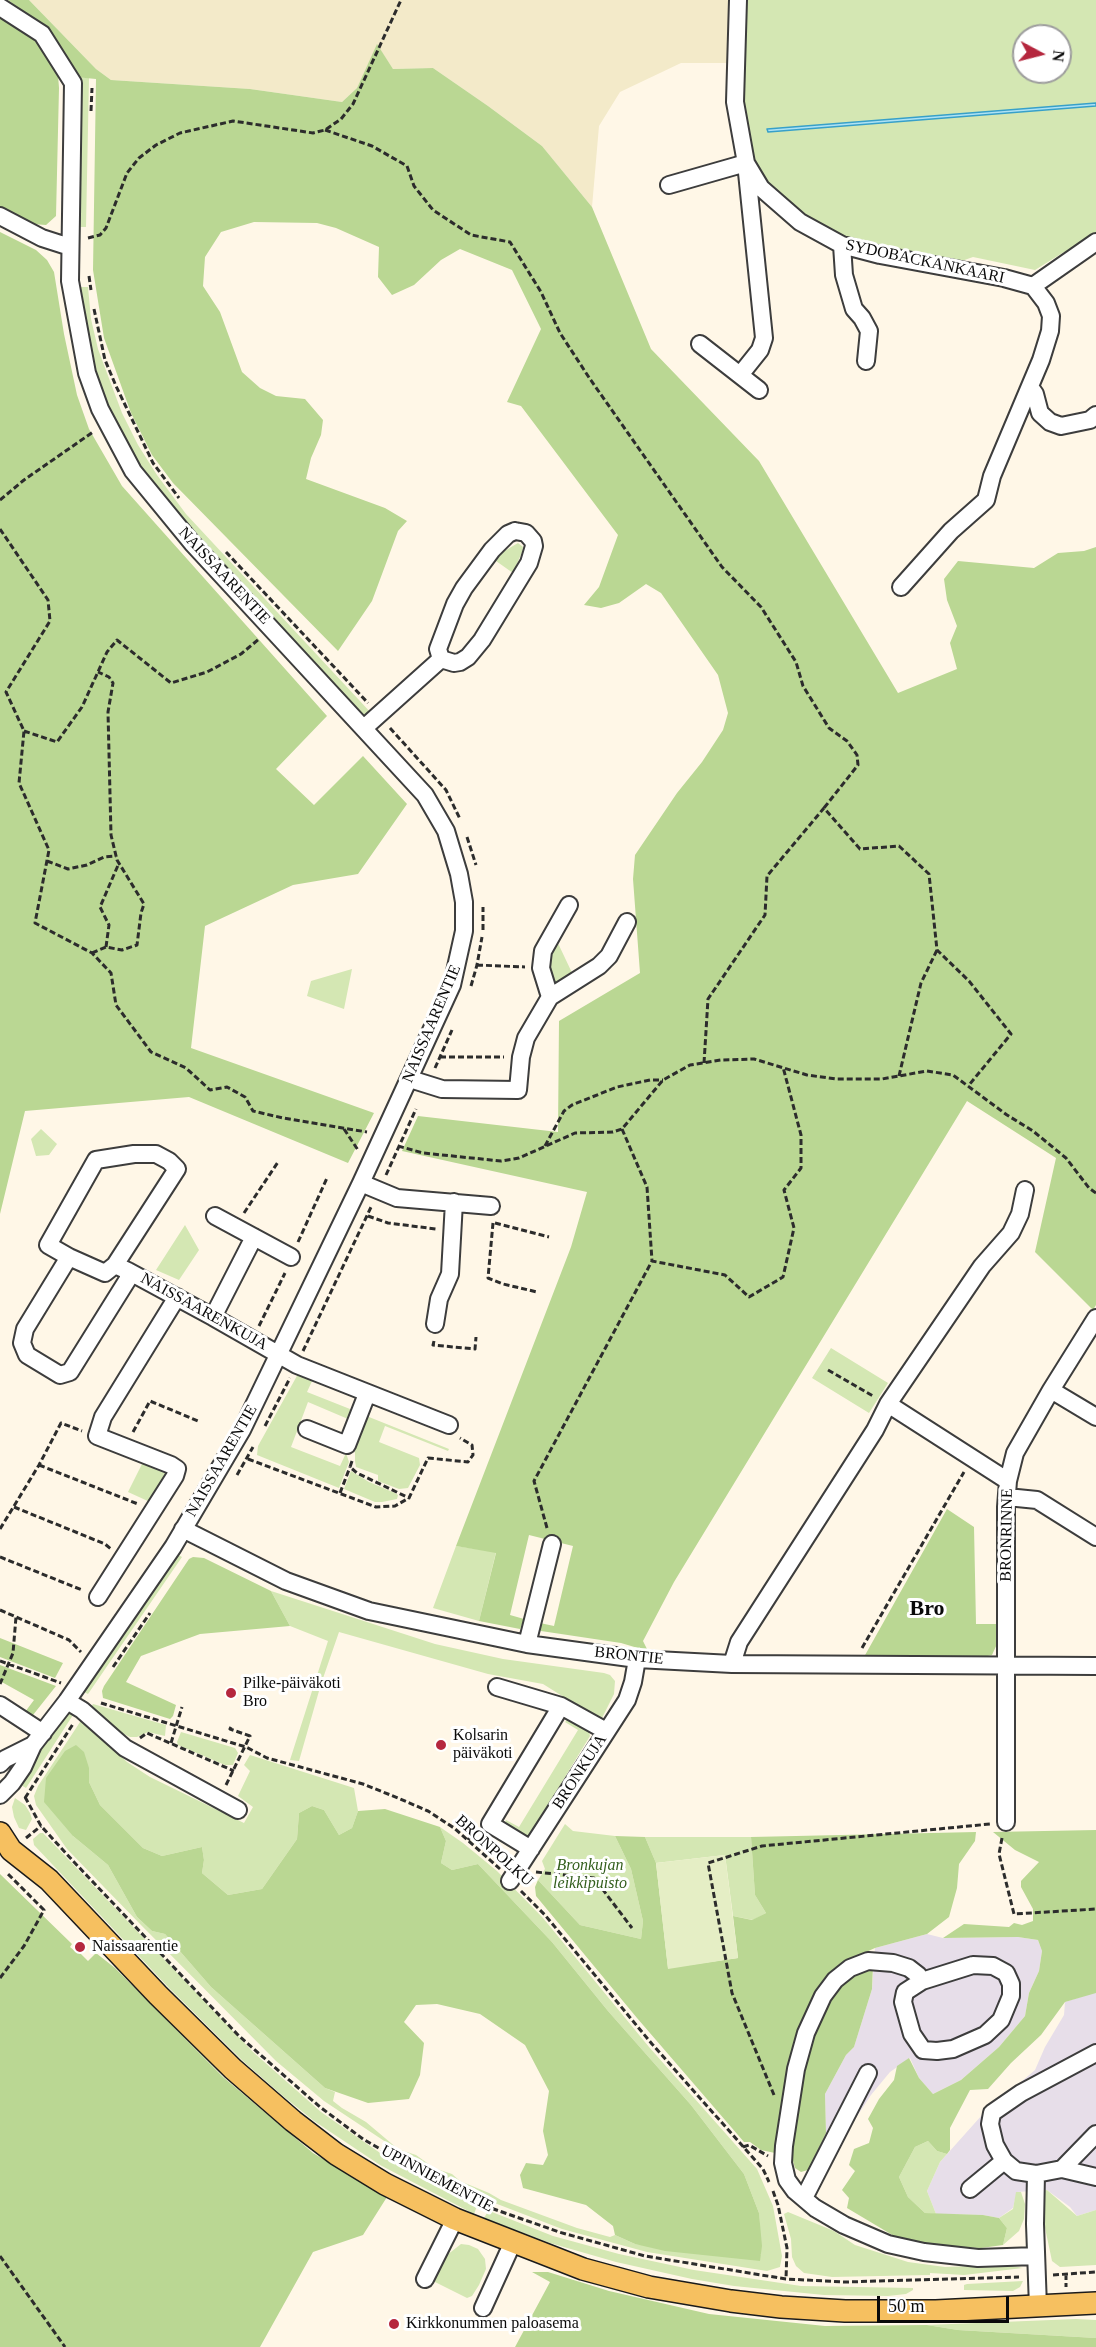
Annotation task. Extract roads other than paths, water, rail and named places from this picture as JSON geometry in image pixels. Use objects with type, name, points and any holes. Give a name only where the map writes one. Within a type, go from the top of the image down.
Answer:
[{"type":"main road","name":"UPINNIEMENTIE","points":[[0,1822],[23,1840],[49,1880]]},
{"type":"main road","name":"UPINNIEMENTIE","points":[[0,1833],[11,1851],[49,1880],[175,2012],[233,2069],[293,2121],[336,2154],[385,2184],[455,2219],[583,2269],[649,2287],[751,2303],[845,2311],[1038,2307],[1096,2303]]},
{"type":"street","name":"SYDOBACKANKAARI","points":[[738,0],[735,102],[746,163],[761,188],[800,222],[842,245],[880,255],[1004,278],[1033,286]]},
{"type":"street","name":"NAISSAARENTIE","points":[[0,7],[42,34],[74,83],[76,241],[72,300],[87,373],[100,409],[133,471],[192,543],[425,795],[446,831],[459,874],[464,902],[464,931],[452,985],[361,1183],[242,1430],[173,1547],[65,1688],[23,1767],[0,1795]]},
{"type":"street","points":[[669,184],[746,163],[764,338],[760,350],[740,375]]},
{"type":"street","points":[[0,216],[42,238],[76,241]]},
{"type":"street","points":[[901,587],[951,531],[986,500],[992,476],[1041,360],[1050,331],[1051,315],[1046,303],[1033,286],[1096,242]]},
{"type":"street","points":[[842,245],[844,275],[854,309],[869,331],[866,361]]},
{"type":"street","points":[[700,344],[759,390]]},
{"type":"street","points":[[1030,387],[1035,394],[1040,413],[1050,422],[1061,426],[1090,420],[1096,415]]},
{"type":"street","points":[[515,531],[526,533],[530,536],[534,546],[529,563],[482,640],[460,663],[441,660],[438,649],[455,604],[464,588],[492,550],[508,534],[515,531]]},
{"type":"street","points":[[363,728],[441,660]]},
{"type":"street","points":[[550,998],[541,968],[543,951],[569,905]]},
{"type":"street","points":[[410,1079],[442,1089],[518,1090],[525,1038],[550,998],[599,966],[609,956],[627,922]]},
{"type":"street","points":[[134,1154],[156,1154],[169,1161],[177,1169],[122,1268],[105,1274],[48,1245],[96,1160],[134,1154]]},
{"type":"street","points":[[361,1183],[397,1198],[454,1202],[492,1214]]},
{"type":"street","points":[[732,1664],[739,1642],[875,1430],[888,1404],[982,1266],[1011,1233],[1020,1214],[1025,1190]]},
{"type":"street","points":[[435,1324],[439,1299],[450,1274],[454,1202]]},
{"type":"street","points":[[214,1216],[291,1257]]},
{"type":"street","points":[[213,1317],[254,1237]]},
{"type":"street","points":[[69,1257],[25,1329],[22,1343],[27,1355],[60,1375],[70,1372],[128,1279],[122,1268]]},
{"type":"street","name":"NAISSAARENKUJA","points":[[122,1268],[297,1365],[442,1423]]},
{"type":"street","points":[[98,1597],[176,1476],[177,1469],[97,1436],[103,1417],[177,1297]]},
{"type":"street","name":"BRONRINNE","points":[[1006,1822],[1008,1489],[1016,1453],[1051,1390],[1096,1318]]},
{"type":"street","points":[[1051,1390],[1096,1416]]},
{"type":"street","points":[[307,1429],[347,1445],[368,1394]]},
{"type":"street","points":[[888,1404],[972,1459],[1008,1489],[1037,1500],[1096,1537]]},
{"type":"street","name":"BRONTIE","points":[[183,1529],[286,1581],[369,1611],[526,1644],[637,1659],[732,1664],[1096,1666]]},
{"type":"street","points":[[526,1644],[552,1544]]},
{"type":"street","name":"BRONKUJA","points":[[510,1881],[630,1692],[637,1659]]},
{"type":"street","points":[[496,1687],[561,1706],[606,1731]]},
{"type":"street","points":[[65,1688],[82,1710],[131,1751],[238,1810]]},
{"type":"street","points":[[0,1705],[38,1739]]},
{"type":"street","points":[[531,1849],[490,1824],[561,1706]]},
{"type":"street","name":"NAISSAARENTIE","points":[[0,1764],[38,1739]]},
{"type":"street","points":[[922,1981],[909,1968],[893,1963],[868,1961],[850,1968],[823,1996],[806,2033],[796,2069],[783,2163],[787,2180],[815,2208],[844,2225],[888,2244],[924,2252],[978,2258],[1036,2256]]},
{"type":"street","points":[[972,1965],[993,1966],[1006,1973],[1011,1984],[1011,1995],[1001,2020],[985,2036],[953,2049],[923,2050],[912,2034],[903,2002],[906,1992],[922,1981],[972,1965]]},
{"type":"street","points":[[1096,2053],[1021,2093],[992,2114],[990,2124],[995,2145],[1004,2161],[1016,2171],[1036,2174],[1062,2169],[1096,2177]]},
{"type":"street","points":[[804,2198],[868,2073]]},
{"type":"street","points":[[1062,2169],[1096,2133]]},
{"type":"street","points":[[970,2189],[1004,2161]]},
{"type":"street","points":[[1036,2174],[1038,2307]]},
{"type":"street","points":[[425,2279],[455,2219]]},
{"type":"street","points":[[483,2308],[513,2242]]},
{"type":"water","points":[[1096,103],[1096,106],[768,132],[767,129]]},
{"type":"place","name":"Pilke-päiväkoti Bro","points":[[231,1693]]},
{"type":"place","name":"Kolsarin päiväkoti","points":[[441,1745]]},
{"type":"place","name":"Naissaarentie","points":[[80,1947]]},
{"type":"place","name":"Kirkkonummen paloasema","points":[[394,2324]]},
{"type":"district","name":"Bro","points":[[927,1609]]},
{"type":"park label","name":"Bronkujan leikkipuisto","points":[[590,1875]]}]
